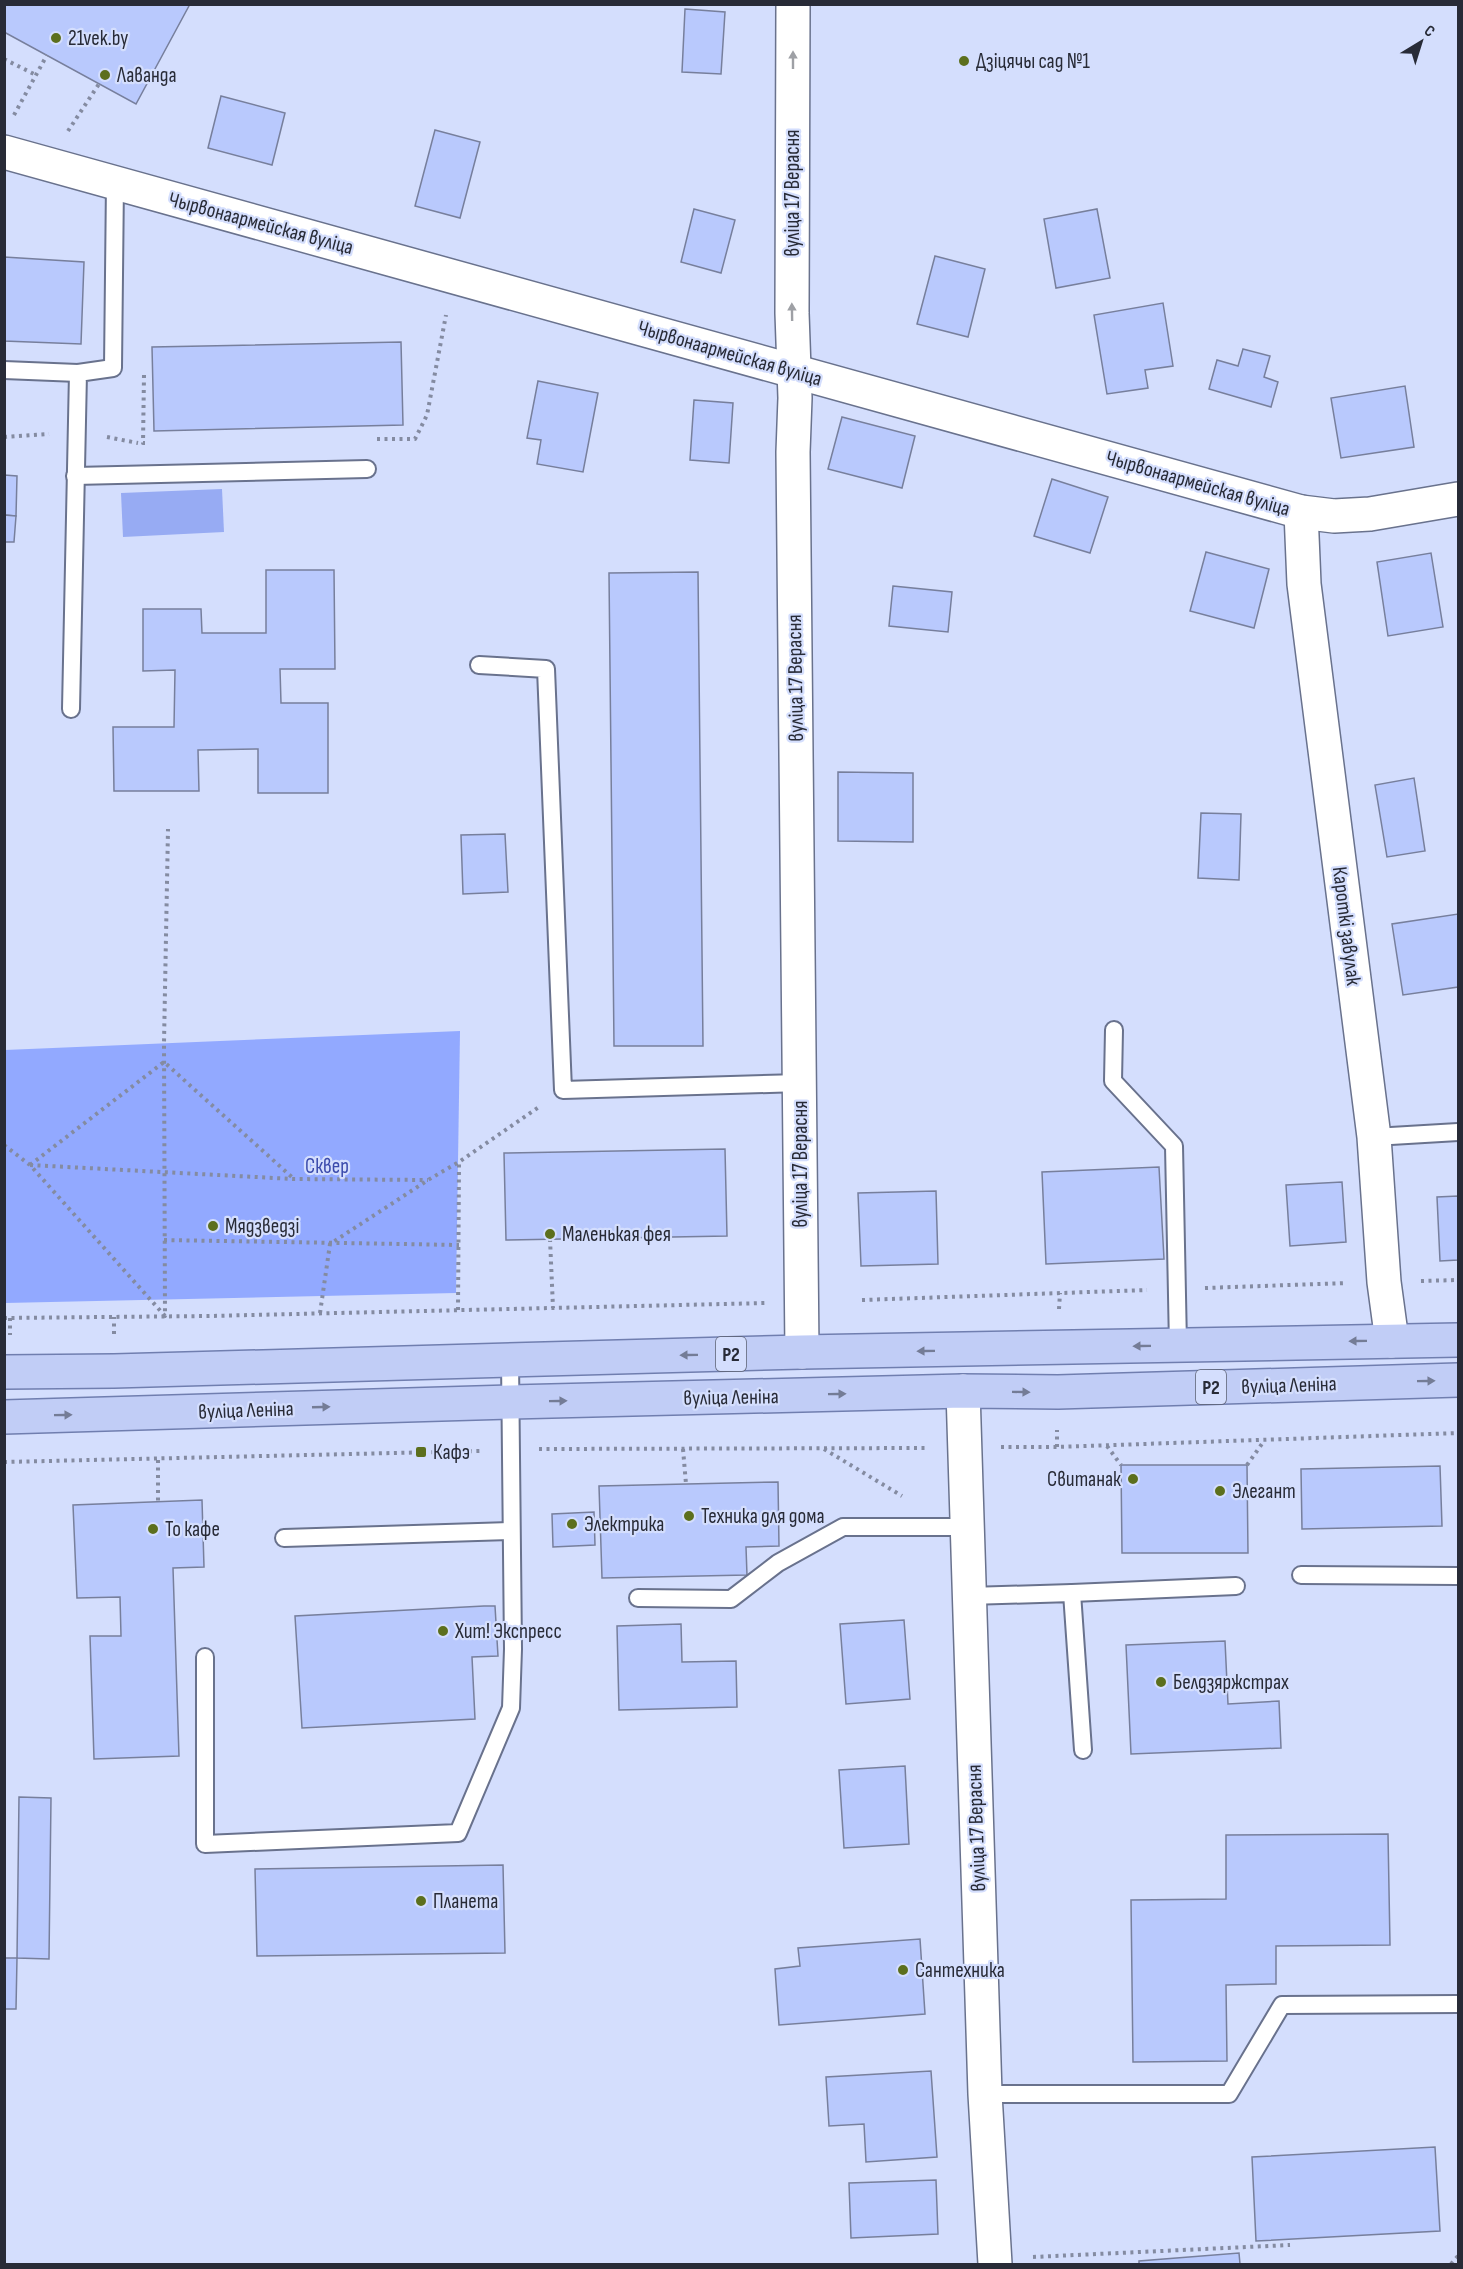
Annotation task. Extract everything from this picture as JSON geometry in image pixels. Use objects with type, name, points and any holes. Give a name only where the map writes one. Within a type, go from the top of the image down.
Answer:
[{"type":"main road","name":"вуліца Леніна","points":[[4,1372],[802,1352],[1457,1340]]},
{"type":"main road","points":[[1391,1382],[1392,1341]]},
{"type":"main road","points":[[962,1350],[963,1391]]},
{"type":"main road","points":[[802,1352],[804,1395]]},
{"type":"main road","name":"вуліца Леніна","points":[[4,1417],[511,1402],[963,1391],[1058,1392],[1458,1380]]},
{"type":"street","name":"вуліца 17 Верасня","points":[[793,4],[793,476],[802,1352]]},
{"type":"street","name":"Чырвонаармейская вуліца","points":[[4,152],[1301,512],[1334,516],[1370,514],[1458,499]]},
{"type":"street","name":"Кароткі завулак","points":[[1301,512],[1305,596],[1374,1137],[1384,1282],[1392,1341]]},
{"type":"street","name":"вуліца 17 Верасня","points":[[963,1391],[985,2094],[1009,2261]]},
{"type":"lane","points":[[4,370],[78,373],[113,368],[115,182]]},
{"type":"lane","points":[[71,709],[78,373]]},
{"type":"lane","points":[[75,476],[367,469]]},
{"type":"lane","points":[[479,665],[546,669],[563,1090],[800,1083]]},
{"type":"lane","points":[[1114,1030],[1113,1081],[1174,1146],[1178,1346]]},
{"type":"lane","points":[[1374,1137],[1458,1132]]},
{"type":"lane","points":[[1457,1340],[1458,1386]]},
{"type":"lane","points":[[205,1657],[205,1844],[458,1833],[511,1708],[513,1648],[510,1360]]},
{"type":"lane","points":[[638,1598],[731,1599],[778,1563],[843,1527],[967,1527]]},
{"type":"lane","points":[[284,1538],[511,1531]]},
{"type":"lane","points":[[1301,1575],[1458,1576]]},
{"type":"lane","points":[[969,1596],[1236,1586]]},
{"type":"lane","points":[[1072,1593],[1083,1750]]},
{"type":"lane","points":[[985,2094],[1229,2094],[1282,2005],[1458,2004]]},
{"type":"path","points":[[14,116],[47,55]]},
{"type":"path","points":[[4,59],[36,75]]},
{"type":"path","points":[[63,140],[99,84]]},
{"type":"path","points":[[369,440],[415,439],[427,415],[446,314]]},
{"type":"path","points":[[144,367],[142,444],[153,443]]},
{"type":"path","points":[[165,1316],[164,1062],[168,829]]},
{"type":"path","points":[[30,1165],[164,1062]]},
{"type":"path","points":[[164,1062],[293,1179]]},
{"type":"path","points":[[320,1313],[330,1244],[459,1162],[563,1090]]},
{"type":"path","points":[[4,1145],[30,1165],[165,1316]]},
{"type":"path","points":[[458,1310],[459,1162]]},
{"type":"path","points":[[30,1165],[293,1179],[428,1180]]},
{"type":"path","points":[[550,1239],[553,1308]]},
{"type":"path","points":[[165,1240],[459,1245]]},
{"type":"path","points":[[4,1318],[777,1303]]},
{"type":"path","points":[[1247,1464],[1264,1440]]},
{"type":"path","points":[[1107,1445],[1121,1465]]},
{"type":"path","points":[[683,1449],[686,1484]]},
{"type":"path","points":[[823,1449],[910,1501]]},
{"type":"path","points":[[4,1462],[158,1460],[485,1450]]},
{"type":"path","points":[[158,1460],[158,1502]]},
{"type":"path","points":[[1009,2261],[1290,2245]]},
{"type":"path","points":[[1451,2265],[1458,2256]]},
{"type":"shaded area","points":[[222,489],[224,532],[123,537],[121,493]]},
{"type":"green space","name":"Сквер","points":[[460,1031],[456,1293],[5,1303],[5,1050]]},
{"type":"building","points":[[4,4],[190,4],[136,104],[4,32]]},
{"type":"building","points":[[685,9],[725,12],[721,74],[682,72]]},
{"type":"building","points":[[221,96],[285,113],[272,165],[208,148]]},
{"type":"building","points":[[435,130],[480,142],[460,218],[415,206]]},
{"type":"building","points":[[694,209],[735,220],[721,273],[681,262]]},
{"type":"building","points":[[1097,209],[1110,278],[1056,288],[1044,219]]},
{"type":"building","points":[[935,256],[985,269],[968,337],[917,324]]},
{"type":"building","points":[[4,257],[84,262],[81,344],[4,341]]},
{"type":"building","points":[[1163,303],[1173,366],[1145,370],[1148,388],[1107,394],[1094,315]]},
{"type":"building","points":[[401,342],[403,425],[154,431],[152,347]]},
{"type":"building","points":[[1243,349],[1270,356],[1264,377],[1278,382],[1271,407],[1209,389],[1217,360],[1238,366]]},
{"type":"building","points":[[538,381],[598,393],[583,472],[537,464],[541,440],[527,438]]},
{"type":"building","points":[[1405,386],[1414,447],[1341,458],[1331,398]]},
{"type":"building","points":[[694,400],[733,403],[729,463],[690,460]]},
{"type":"building","points":[[842,417],[915,436],[902,488],[828,469]]},
{"type":"building","points":[[4,475],[17,476],[16,516],[4,515]]},
{"type":"building","points":[[1052,479],[1108,497],[1090,553],[1034,536]]},
{"type":"building","points":[[4,515],[16,516],[14,542],[4,542]]},
{"type":"building","points":[[1206,552],[1269,569],[1254,628],[1190,611]]},
{"type":"building","points":[[1431,553],[1443,627],[1388,636],[1377,562]]},
{"type":"building","points":[[266,570],[334,570],[335,669],[280,669],[281,703],[328,703],[328,793],[258,793],[258,749],[198,750],[199,791],[114,791],[113,727],[174,727],[175,670],[143,671],[143,609],[201,609],[202,633],[266,633]]},
{"type":"building","points":[[698,572],[703,1046],[614,1046],[609,573]]},
{"type":"building","points":[[893,586],[952,592],[948,632],[889,626]]},
{"type":"building","points":[[838,772],[913,773],[913,842],[838,841]]},
{"type":"building","points":[[1414,778],[1425,851],[1387,857],[1375,785]]},
{"type":"building","points":[[1201,813],[1241,814],[1239,880],[1198,878]]},
{"type":"building","points":[[505,834],[508,892],[463,894],[461,835]]},
{"type":"building","points":[[1458,914],[1458,987],[1403,995],[1392,924]]},
{"type":"building","points":[[725,1149],[727,1236],[506,1240],[504,1153]]},
{"type":"building","points":[[1159,1167],[1164,1259],[1046,1264],[1042,1172]]},
{"type":"building","points":[[1342,1182],[1346,1242],[1290,1246],[1286,1185]]},
{"type":"building","points":[[936,1191],[938,1264],[861,1266],[858,1193]]},
{"type":"building","points":[[1458,1196],[1458,1260],[1440,1261],[1437,1197]]},
{"type":"building","points":[[1121,1465],[1247,1465],[1248,1553],[1122,1553]]},
{"type":"building","points":[[1440,1466],[1442,1526],[1302,1529],[1301,1469]]},
{"type":"building","name":"Техника для дома","points":[[778,1482],[779,1546],[746,1547],[747,1575],[602,1578],[599,1486]]},
{"type":"building","points":[[202,1500],[204,1567],[173,1568],[179,1756],[94,1759],[90,1636],[121,1636],[120,1597],[77,1598],[73,1505]]},
{"type":"building","points":[[594,1512],[595,1545],[553,1547],[552,1514]]},
{"type":"building","points":[[495,1606],[498,1656],[472,1657],[475,1719],[302,1728],[295,1616]]},
{"type":"building","points":[[904,1620],[910,1699],[846,1704],[840,1624]]},
{"type":"building","points":[[681,1624],[682,1662],[736,1661],[737,1707],[619,1710],[617,1626]]},
{"type":"building","points":[[1225,1641],[1228,1704],[1279,1701],[1281,1748],[1131,1754],[1126,1645]]},
{"type":"building","points":[[905,1766],[909,1844],[844,1848],[839,1770]]},
{"type":"building","points":[[19,1797],[51,1798],[49,1959],[17,1958]]},
{"type":"building","points":[[1388,1834],[1390,1945],[1276,1946],[1276,1984],[1226,1985],[1227,2061],[1133,2062],[1131,1900],[1226,1899],[1226,1835]]},
{"type":"building","points":[[503,1865],[505,1953],[257,1956],[255,1869]]},
{"type":"building","points":[[920,1939],[925,2014],[779,2025],[775,1969],[800,1966],[798,1948]]},
{"type":"building","points":[[4,1958],[17,1958],[16,2009],[4,2009]]},
{"type":"building","points":[[931,2071],[937,2157],[866,2162],[864,2124],[829,2126],[826,2077]]},
{"type":"building","points":[[1435,2147],[1440,2231],[1256,2241],[1252,2157]]},
{"type":"building","points":[[936,2180],[938,2234],[851,2238],[849,2183]]},
{"type":"building","points":[[1239,2253],[1240,2264],[1139,2264],[1139,2261]]},
{"type":"place","name":"21vek.by","points":[[56,38]]},
{"type":"place","name":"Дзіцячы сад №1","points":[[964,61]]},
{"type":"place","name":"Лаванда","points":[[105,75]]},
{"type":"place","name":"Мядзведзі","points":[[213,1226]]},
{"type":"place","name":"Маленькая фея","points":[[550,1234]]},
{"type":"place","name":"Кафэ","points":[[421,1452]]},
{"type":"place","name":"Свитанак","points":[[1133,1479]]},
{"type":"place","name":"Элегант","points":[[1220,1491]]},
{"type":"place","name":"Техника для дома","points":[[689,1516]]},
{"type":"place","name":"Электрика","points":[[572,1524]]},
{"type":"place","name":"То кафе","points":[[153,1529]]},
{"type":"place","name":"Хит! Экспресс","points":[[443,1631]]},
{"type":"place","name":"Белдзяржстрах","points":[[1161,1682]]},
{"type":"place","name":"Планета","points":[[421,1901]]},
{"type":"place","name":"Сантехника","points":[[903,1970]]}]
